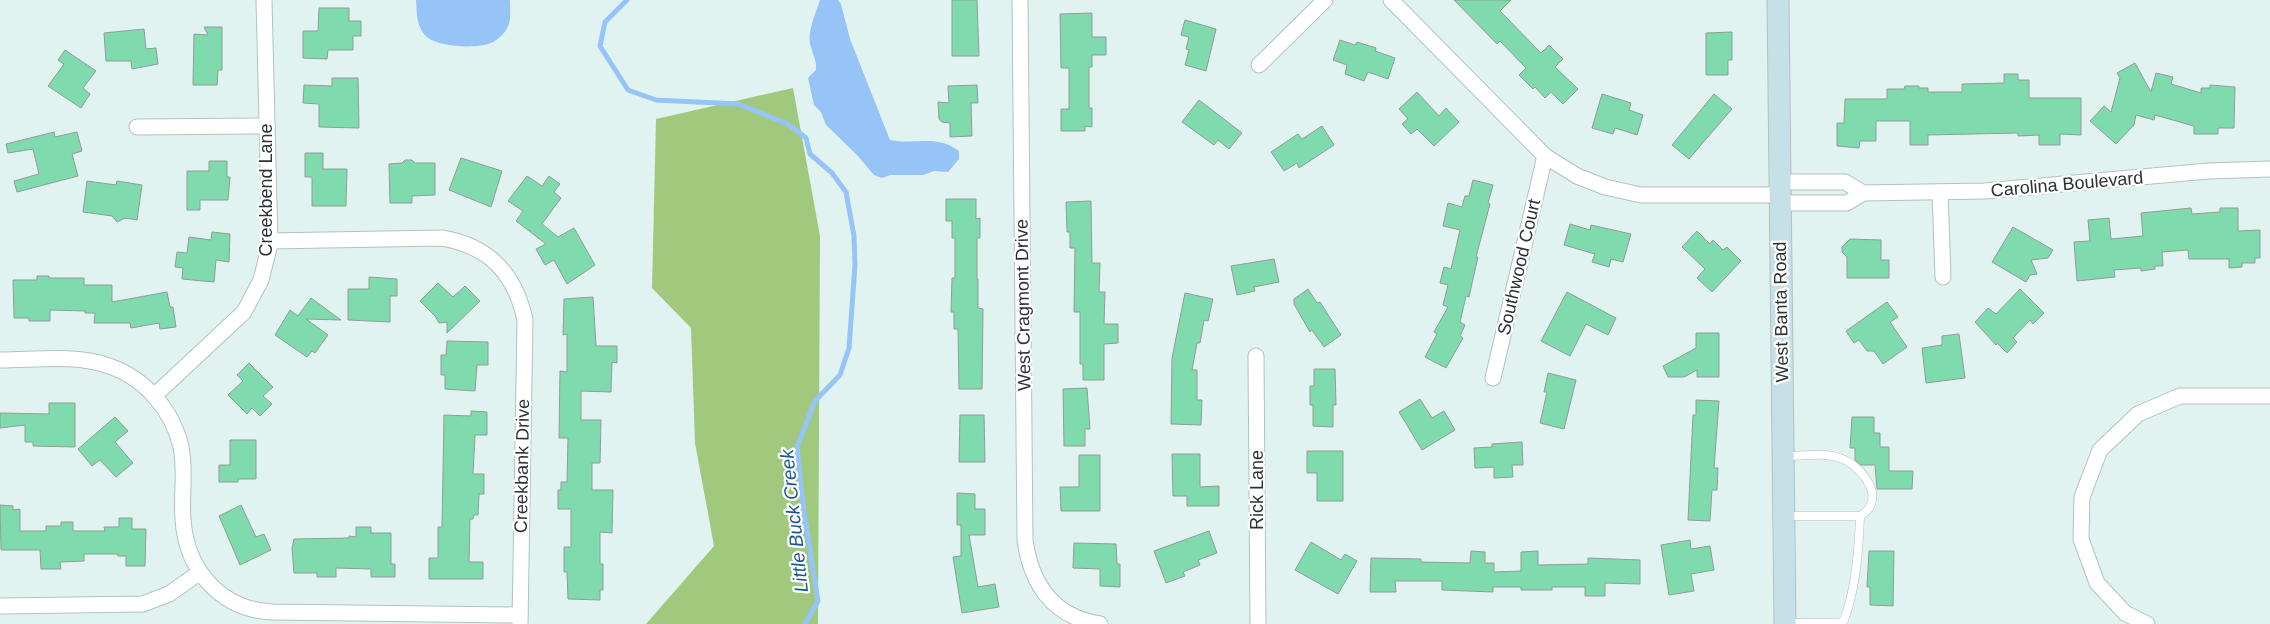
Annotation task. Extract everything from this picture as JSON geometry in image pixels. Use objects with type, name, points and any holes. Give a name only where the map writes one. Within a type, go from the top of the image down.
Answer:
[{"type":"street","name":"Creekbend Lane","points":[[154,396],[248,307],[265,269],[268,241],[264,0]]},
{"type":"street","name":"West Cragmont Drive","points":[[1020,0],[1025,540],[1032,574],[1039,587],[1053,602],[1074,617],[1100,624]]},
{"type":"street","points":[[1259,64],[1325,0]]},
{"type":"street","points":[[1391,0],[1545,156],[1584,180],[1605,188],[1634,194],[1664,196],[1780,194]]},
{"type":"street","name":"West Banta Road","points":[[1778,0],[1785,623]]},
{"type":"street","points":[[137,127],[267,126]]},
{"type":"street","name":"Southwood Court","points":[[1493,378],[1545,156]]},
{"type":"street","name":"Carolina Boulevard","points":[[1780,194],[1847,203],[1863,193],[1985,191],[2208,171],[2270,169]]},
{"type":"street","name":"Carolina Boulevard","points":[[1780,194],[1845,182],[1863,193]]},
{"type":"street","points":[[1940,192],[1943,277]]},
{"type":"street","name":"Creekbank Drive","points":[[268,241],[433,238],[455,241],[475,248],[494,261],[507,275],[517,292],[525,320],[520,619]]},
{"type":"street","name":"Rick Lane","points":[[1256,356],[1258,624]]},
{"type":"street","points":[[0,360],[80,360],[103,364],[124,372],[143,385],[154,396],[171,420],[181,448],[184,532],[189,554],[200,573],[216,591],[235,604],[266,612],[520,619]]},
{"type":"street","points":[[2147,624],[2124,612],[2097,583],[2081,539],[2082,497],[2100,450],[2138,414],[2180,396],[2270,396]]},
{"type":"street","points":[[0,606],[144,604],[169,594],[200,573]]},
{"type":"lane","points":[[1783,456],[1827,456],[1841,458],[1854,466],[1866,478],[1873,492],[1873,503],[1868,512],[1860,516],[1783,516]]},
{"type":"lane","points":[[1785,623],[1839,623],[1844,620],[1848,609],[1858,550],[1860,516]]},
{"type":"green space","points":[[793,88],[820,236],[818,624],[646,624],[714,546],[695,443],[691,328],[652,288],[656,119]]},
{"type":"water","points":[[416,0],[510,0],[508,27],[500,37],[485,45],[458,46],[440,43],[423,33],[418,20]]},
{"type":"water","points":[[820,0],[838,0],[841,4],[850,39],[890,140],[934,141],[951,146],[959,151],[959,159],[948,172],[934,171],[923,175],[890,175],[882,178],[874,175],[857,155],[826,125],[821,112],[814,105],[808,78],[816,70],[810,36],[812,23]]},
{"type":"building","points":[[952,0],[977,0],[979,56],[952,56]]},
{"type":"building","points":[[1454,0],[1511,0],[1500,11],[1541,53],[1549,45],[1563,59],[1555,67],[1578,89],[1563,104],[1551,92],[1545,98],[1535,87],[1533,89],[1519,75],[1526,68],[1500,41],[1497,44]]},
{"type":"building","points":[[319,8],[349,8],[349,21],[361,21],[361,36],[353,36],[353,50],[328,50],[327,59],[303,58],[303,31],[318,31]]},
{"type":"building","points":[[1092,13],[1092,37],[1106,37],[1106,55],[1092,55],[1092,67],[1089,67],[1089,108],[1092,108],[1092,127],[1085,126],[1085,131],[1061,131],[1061,109],[1069,109],[1069,68],[1061,68],[1060,14]]},
{"type":"building","points":[[1185,20],[1216,29],[1206,71],[1185,65],[1189,50],[1186,49],[1189,37],[1181,35]]},
{"type":"building","points":[[204,27],[222,27],[222,70],[218,70],[217,85],[193,85],[194,34],[208,35]]},
{"type":"building","points":[[144,29],[146,49],[156,48],[158,64],[132,69],[131,61],[106,61],[104,33]]},
{"type":"building","points":[[1732,32],[1732,60],[1728,60],[1728,75],[1706,75],[1706,33]]},
{"type":"building","points":[[1340,40],[1355,45],[1357,42],[1376,48],[1375,51],[1395,58],[1388,79],[1368,72],[1364,81],[1345,74],[1347,65],[1333,60]]},
{"type":"building","points":[[65,50],[96,71],[83,88],[90,94],[81,108],[48,86],[64,64],[58,60]]},
{"type":"building","points":[[2135,63],[2151,92],[2156,73],[2173,77],[2171,84],[2201,93],[2201,88],[2210,88],[2210,85],[2235,87],[2234,128],[2218,128],[2218,134],[2194,134],[2194,126],[2155,115],[2154,120],[2136,115],[2134,125],[2116,144],[2090,121],[2104,106],[2111,112],[2120,78],[2117,73]]},
{"type":"building","points":[[2004,74],[2018,74],[2018,80],[2029,80],[2029,98],[2081,98],[2081,135],[2060,134],[2060,145],[2039,145],[2039,135],[2018,136],[2018,133],[1928,135],[1928,145],[1910,145],[1910,121],[1876,121],[1876,141],[1860,141],[1859,148],[1837,146],[1837,123],[1844,123],[1845,99],[1887,99],[1887,89],[1904,89],[1905,86],[1928,88],[1928,92],[1962,92],[1962,84],[2004,83]]},
{"type":"building","points":[[332,78],[358,78],[359,128],[319,127],[319,104],[303,103],[304,85],[332,86]]},
{"type":"building","points":[[977,85],[978,103],[971,103],[972,136],[950,137],[950,123],[942,122],[939,119],[938,102],[949,103],[948,86]]},
{"type":"building","points":[[1417,92],[1439,116],[1446,108],[1459,122],[1434,146],[1417,129],[1411,134],[1402,124],[1408,119],[1399,109]]},
{"type":"building","points":[[1602,94],[1631,103],[1629,110],[1643,115],[1637,135],[1615,128],[1613,134],[1592,128]]},
{"type":"building","points":[[1714,94],[1732,109],[1689,159],[1672,145]]},
{"type":"building","points":[[1199,100],[1242,133],[1229,149],[1218,140],[1214,145],[1182,122]]},
{"type":"building","points":[[1322,126],[1334,145],[1299,168],[1297,163],[1284,171],[1271,152],[1298,134],[1302,139]]},
{"type":"building","points":[[54,132],[55,137],[77,132],[82,151],[72,154],[78,176],[17,192],[14,181],[39,174],[33,149],[8,153],[6,144]]},
{"type":"building","points":[[305,153],[323,153],[323,169],[347,169],[346,206],[312,206],[312,177],[305,177]]},
{"type":"building","points":[[461,158],[502,171],[491,207],[449,190]]},
{"type":"building","points":[[405,160],[412,160],[415,163],[435,163],[435,195],[412,196],[412,203],[390,203],[389,164],[402,163]]},
{"type":"building","points":[[209,161],[227,161],[227,177],[230,177],[228,200],[200,200],[200,210],[187,210],[187,171],[209,171]]},
{"type":"building","points":[[527,176],[542,186],[549,176],[560,184],[554,192],[561,198],[542,224],[558,237],[574,228],[595,265],[567,284],[554,260],[545,265],[536,249],[546,244],[516,221],[523,211],[508,201]]},
{"type":"building","points":[[1473,180],[1493,185],[1476,257],[1478,257],[1469,297],[1466,296],[1460,322],[1465,325],[1460,336],[1463,338],[1446,368],[1425,357],[1437,334],[1434,332],[1448,307],[1443,305],[1448,285],[1440,283],[1444,267],[1451,269],[1460,230],[1443,226],[1448,203],[1462,207],[1465,196],[1469,196]]},
{"type":"building","points":[[87,181],[116,185],[117,181],[142,185],[137,220],[125,218],[117,222],[112,216],[83,212]]},
{"type":"building","points":[[946,199],[976,199],[976,219],[980,218],[980,238],[977,238],[977,279],[978,308],[983,309],[982,389],[959,389],[958,329],[954,329],[954,312],[951,312],[952,278],[955,278],[955,238],[952,238],[952,221],[946,221]]},
{"type":"building","points":[[1091,201],[1092,263],[1100,263],[1099,292],[1105,292],[1104,324],[1118,324],[1118,343],[1104,344],[1104,380],[1083,380],[1083,364],[1080,364],[1080,312],[1074,312],[1075,248],[1070,248],[1070,232],[1067,232],[1066,202]]},
{"type":"building","points":[[2191,208],[2192,214],[2220,212],[2220,208],[2238,208],[2238,231],[2260,230],[2260,258],[2255,258],[2255,263],[2242,263],[2242,267],[2229,268],[2229,259],[2189,259],[2188,250],[2162,252],[2163,266],[2155,266],[2155,269],[2141,271],[2141,268],[2114,270],[2115,277],[2077,281],[2074,242],[2090,241],[2088,220],[2109,218],[2111,239],[2143,236],[2141,213]]},
{"type":"building","points":[[1570,224],[1590,230],[1591,225],[1631,234],[1623,262],[1611,259],[1609,267],[1592,262],[1595,254],[1564,245]]},
{"type":"building","points":[[2013,227],[2053,250],[2048,258],[2031,260],[2037,274],[2030,275],[2026,282],[1992,262]]},
{"type":"building","points":[[1697,231],[1710,244],[1713,240],[1723,250],[1727,247],[1741,261],[1712,292],[1697,278],[1705,269],[1682,247]]},
{"type":"building","points":[[212,232],[230,234],[229,262],[216,260],[214,282],[182,279],[183,268],[175,267],[177,252],[187,253],[189,237],[211,240]]},
{"type":"building","points":[[1850,239],[1881,240],[1881,260],[1889,260],[1889,278],[1847,278],[1847,257],[1842,252],[1842,247]]},
{"type":"building","points":[[1274,259],[1279,282],[1254,287],[1255,291],[1237,295],[1231,266]]},
{"type":"building","points":[[37,276],[84,278],[84,285],[112,285],[112,302],[167,292],[170,307],[173,307],[176,327],[160,329],[159,323],[131,328],[130,323],[94,323],[95,313],[85,313],[85,311],[50,310],[50,321],[29,321],[29,318],[14,318],[13,280],[37,280]]},
{"type":"building","points":[[369,277],[397,279],[397,296],[390,296],[390,322],[348,320],[348,289],[369,289]]},
{"type":"building","points":[[438,283],[453,297],[465,286],[480,301],[447,333],[447,322],[439,323],[435,316],[420,301]]},
{"type":"building","points":[[1308,289],[1317,303],[1320,302],[1341,335],[1324,347],[1312,330],[1310,332],[1294,304],[1294,299]]},
{"type":"building","points":[[2020,289],[2044,313],[2033,324],[2030,320],[2013,338],[2017,342],[2007,353],[1997,343],[1996,345],[1975,322],[1988,308],[1996,314]]},
{"type":"building","points":[[1567,292],[1616,318],[1608,335],[1586,324],[1570,356],[1541,341]]},
{"type":"building","points":[[1185,293],[1213,299],[1208,321],[1204,320],[1200,343],[1197,343],[1192,370],[1197,370],[1197,400],[1202,400],[1201,425],[1171,424],[1172,358]]},
{"type":"building","points":[[593,297],[596,346],[617,346],[617,363],[612,362],[611,392],[581,391],[581,420],[601,420],[600,463],[592,463],[592,490],[613,490],[612,533],[600,532],[600,564],[603,564],[603,590],[600,590],[600,600],[568,599],[567,572],[564,572],[564,547],[571,547],[571,509],[558,509],[558,490],[561,490],[561,482],[567,482],[568,438],[559,438],[560,371],[567,372],[567,334],[563,335],[564,299]]},
{"type":"building","points":[[311,298],[341,320],[306,319],[328,335],[315,353],[312,351],[307,357],[275,335],[290,310],[298,316]]},
{"type":"building","points":[[1887,302],[1898,317],[1890,322],[1907,347],[1883,364],[1874,351],[1867,351],[1859,340],[1854,343],[1846,331]]},
{"type":"building","points":[[1696,333],[1719,333],[1719,377],[1697,377],[1697,370],[1684,377],[1668,377],[1663,366],[1696,348]]},
{"type":"building","points":[[1959,334],[1965,378],[1926,383],[1922,348],[1942,345],[1942,336]]},
{"type":"building","points":[[447,341],[488,342],[488,365],[477,365],[475,391],[445,389],[445,375],[441,375],[441,355],[446,355]]},
{"type":"building","points":[[249,363],[273,387],[263,396],[272,404],[260,416],[252,408],[247,414],[228,395],[243,381],[237,375]]},
{"type":"building","points":[[1314,369],[1335,369],[1336,405],[1333,405],[1333,427],[1313,426],[1313,405],[1310,405],[1310,386],[1314,386]]},
{"type":"building","points":[[1548,373],[1576,380],[1564,429],[1540,423],[1547,392],[1544,392]]},
{"type":"building","points":[[1087,388],[1090,429],[1085,429],[1085,446],[1064,446],[1063,389]]},
{"type":"building","points":[[1420,399],[1432,418],[1444,411],[1455,430],[1422,450],[1399,412]]},
{"type":"building","points":[[1696,400],[1719,401],[1714,468],[1718,468],[1717,490],[1712,490],[1710,521],[1688,520],[1693,415],[1696,415]]},
{"type":"building","points":[[49,403],[75,403],[75,447],[33,446],[33,442],[25,442],[25,425],[0,428],[0,413],[49,414]]},
{"type":"building","points":[[471,411],[487,412],[487,435],[475,435],[473,474],[484,474],[484,494],[479,494],[478,515],[474,515],[473,519],[470,519],[469,562],[483,562],[483,579],[429,579],[429,558],[438,558],[438,527],[442,527],[444,415],[471,416]]},
{"type":"building","points":[[960,415],[984,415],[985,462],[959,462]]},
{"type":"building","points":[[115,417],[128,431],[115,442],[133,463],[116,477],[100,460],[92,466],[78,449]]},
{"type":"building","points":[[1852,417],[1874,417],[1874,433],[1880,433],[1880,447],[1889,447],[1889,471],[1913,471],[1912,489],[1877,489],[1875,465],[1861,465],[1855,460],[1855,448],[1850,448]]},
{"type":"building","points":[[230,440],[256,440],[256,479],[238,479],[238,482],[219,482],[219,465],[230,465]]},
{"type":"building","points":[[1522,442],[1523,465],[1512,465],[1513,477],[1494,478],[1494,467],[1475,468],[1474,448],[1492,447],[1492,444]]},
{"type":"building","points":[[1307,451],[1343,451],[1343,501],[1317,501],[1317,473],[1307,473]]},
{"type":"building","points":[[1172,454],[1200,454],[1200,487],[1219,486],[1219,506],[1187,506],[1187,496],[1173,496]]},
{"type":"building","points":[[1079,455],[1100,455],[1100,511],[1061,511],[1060,487],[1079,487]]},
{"type":"building","points":[[957,493],[975,494],[975,509],[985,509],[985,535],[969,535],[978,587],[995,584],[999,607],[962,613],[953,557],[961,556],[961,525],[957,525]]},
{"type":"building","points":[[0,505],[13,506],[13,510],[20,509],[20,531],[46,531],[46,526],[61,526],[61,522],[73,522],[73,531],[105,531],[104,527],[119,527],[119,518],[132,518],[132,529],[146,529],[145,566],[126,566],[126,556],[118,556],[118,554],[84,554],[84,561],[60,562],[61,569],[41,569],[40,550],[1,550]]},
{"type":"building","points":[[241,505],[256,537],[264,534],[271,550],[240,565],[219,516]]},
{"type":"building","points":[[356,527],[371,527],[371,533],[391,533],[391,564],[395,564],[395,577],[371,577],[371,569],[336,568],[336,577],[317,577],[317,573],[294,573],[292,548],[294,539],[356,537]]},
{"type":"building","points":[[1209,531],[1217,553],[1198,560],[1200,565],[1183,572],[1185,576],[1166,583],[1154,551]]},
{"type":"building","points":[[1690,540],[1691,549],[1710,546],[1714,570],[1691,574],[1694,591],[1669,595],[1661,545]]},
{"type":"building","points":[[1311,542],[1341,560],[1345,554],[1357,561],[1338,594],[1295,570]]},
{"type":"building","points":[[1074,543],[1116,544],[1117,564],[1120,564],[1120,587],[1100,586],[1100,569],[1073,568]]},
{"type":"building","points":[[1471,551],[1485,552],[1485,563],[1494,563],[1494,572],[1521,571],[1521,552],[1538,551],[1538,565],[1588,564],[1588,558],[1640,560],[1640,584],[1605,583],[1605,596],[1585,596],[1585,587],[1552,587],[1552,590],[1521,590],[1521,587],[1493,587],[1493,592],[1442,590],[1442,581],[1395,581],[1396,592],[1370,592],[1371,558],[1421,559],[1421,562],[1470,563]]},
{"type":"building","points":[[1869,551],[1894,551],[1893,606],[1870,605],[1870,587],[1867,587]]},
{"type":"waterway","name":"Little Buck Creek","points":[[627,0],[605,22],[600,46],[628,90],[656,100],[738,104],[788,124],[806,138],[810,154],[832,173],[846,192],[854,236],[855,265],[849,348],[840,375],[815,401],[797,447],[803,505],[818,601],[805,624]]}]
